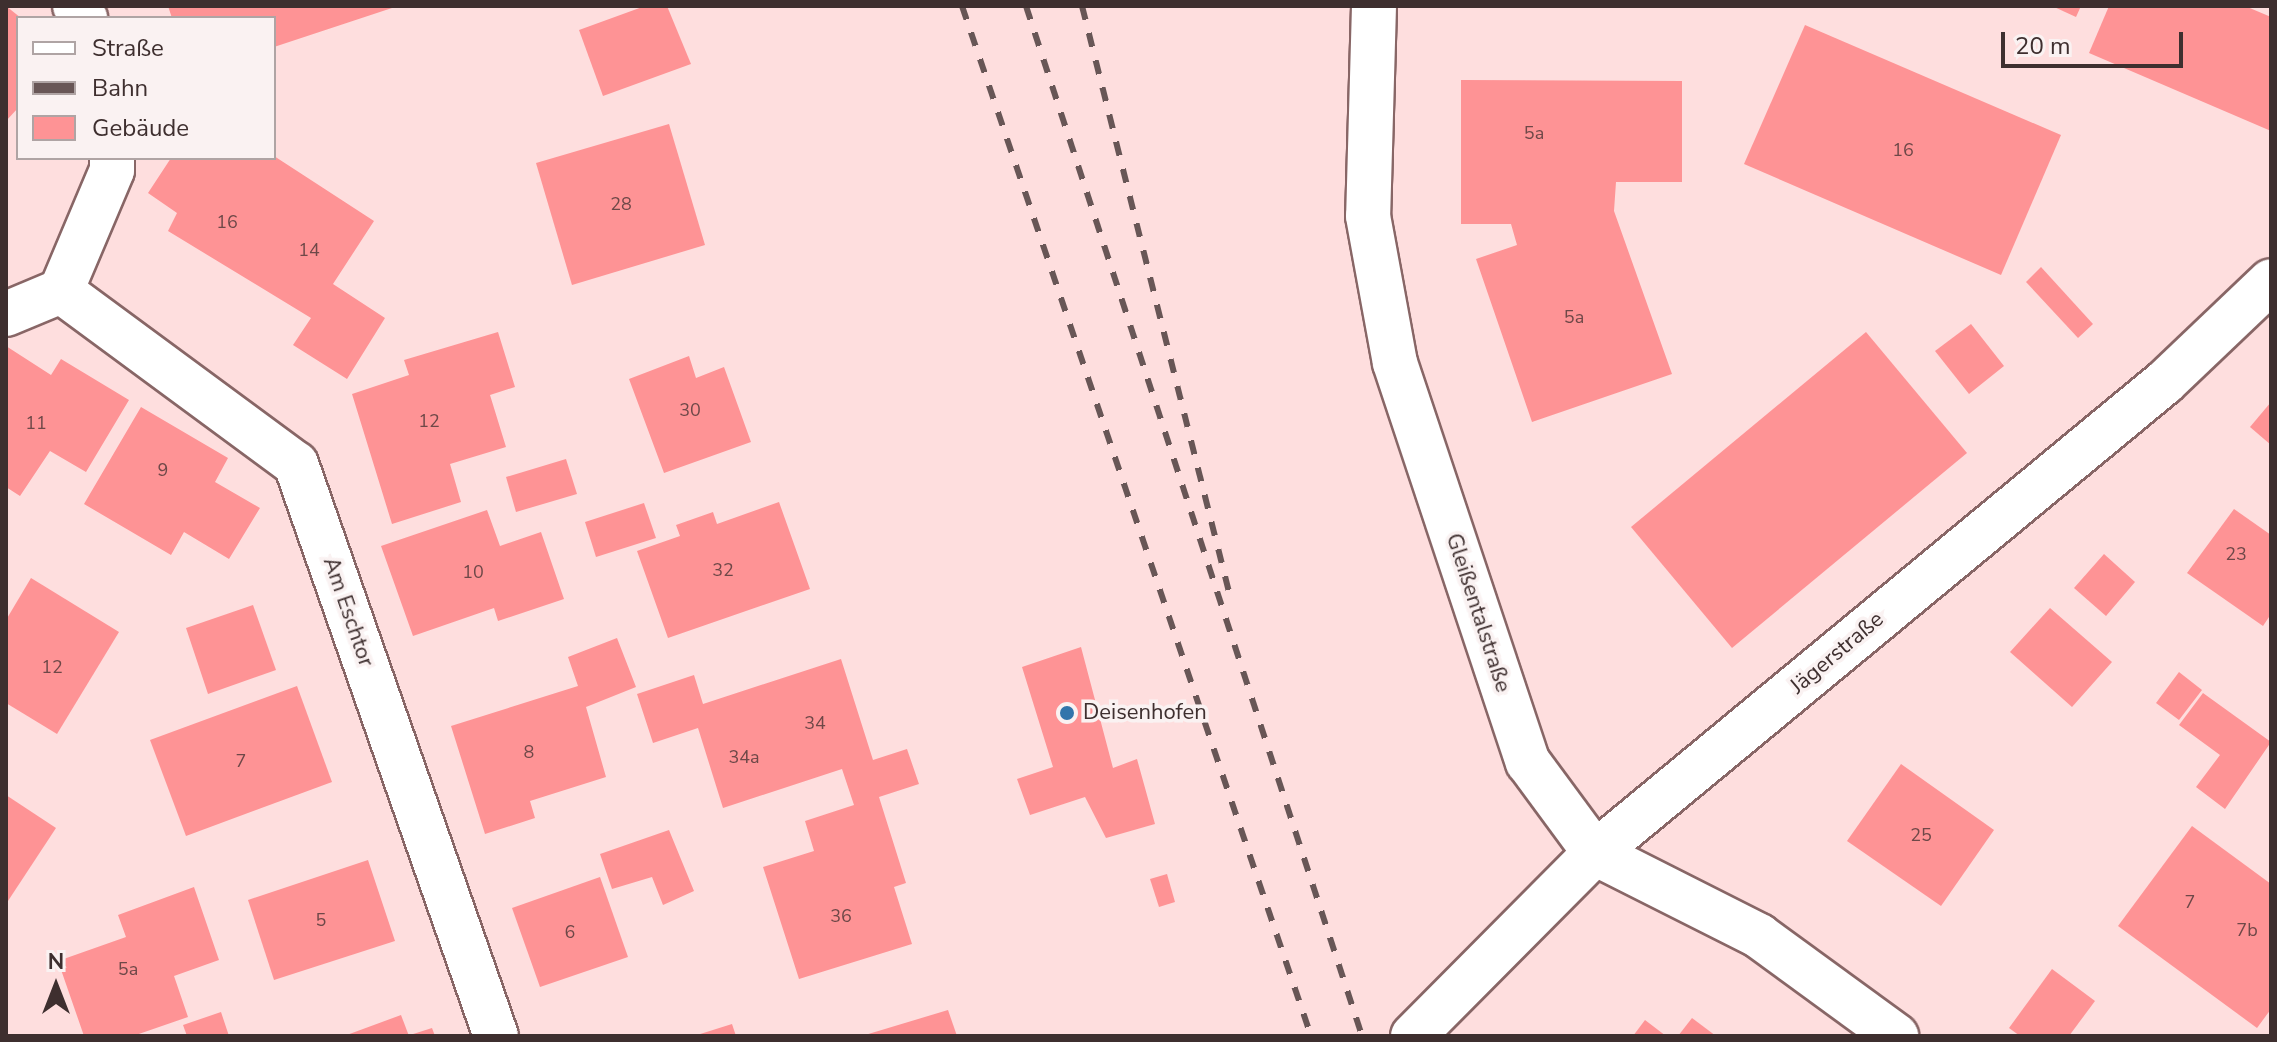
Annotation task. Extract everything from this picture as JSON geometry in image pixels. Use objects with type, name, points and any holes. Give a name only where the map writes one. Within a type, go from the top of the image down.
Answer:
[{"type":"street","name":"Gleißentalstraße","points":[[1374,6],[1368,216],[1395,363],[1528,762],[1595,853],[1759,936],[1896,1036]]},
{"type":"street","points":[[6,314],[61,291],[112,170],[112,160]]},
{"type":"street","name":"Jägerstraße","points":[[1413,1036],[1595,853],[2165,382],[2271,281]]},
{"type":"street","name":"Am Eschtor","points":[[61,291],[296,464],[496,1036]]},
{"type":"building","points":[[6,6],[18,16],[16,16],[16,110],[6,121]]},
{"type":"building","points":[[168,6],[395,6],[276,46],[276,16],[171,16]]},
{"type":"building","points":[[645,6],[667,6],[691,64],[603,96],[579,30]]},
{"type":"building","points":[[2052,6],[2081,6],[2076,17]]},
{"type":"building","points":[[2109,6],[2245,6],[2271,17],[2271,131],[2089,53]]},
{"type":"building","points":[[1805,25],[2061,135],[2001,275],[1744,164]]},
{"type":"building","points":[[1461,80],[1682,81],[1682,182],[1616,182],[1614,211],[1672,374],[1532,422],[1476,259],[1517,245],[1511,224],[1461,224]]},
{"type":"building","points":[[669,124],[705,245],[572,285],[536,163]]},
{"type":"building","points":[[276,157],[374,221],[333,284],[385,318],[347,379],[293,345],[311,318],[168,231],[177,213],[148,193],[170,160],[276,160]]},
{"type":"building","points":[[2041,267],[2093,324],[2078,338],[2026,282]]},
{"type":"building","points":[[1971,324],[2004,366],[1969,394],[1935,351]]},
{"type":"building","points":[[498,332],[515,387],[490,395],[506,447],[450,464],[461,502],[392,524],[352,394],[409,375],[404,360]]},
{"type":"building","points":[[1866,332],[1967,453],[1732,648],[1631,527]]},
{"type":"building","points":[[6,346],[51,375],[61,359],[129,400],[86,472],[50,451],[20,496],[6,487]]},
{"type":"building","points":[[689,356],[696,378],[724,367],[751,442],[664,473],[629,379]]},
{"type":"building","points":[[2271,402],[2271,445],[2250,427]]},
{"type":"building","points":[[141,407],[228,458],[215,482],[260,508],[229,559],[184,532],[171,555],[84,504]]},
{"type":"building","points":[[566,459],[577,494],[516,512],[506,477]]},
{"type":"building","points":[[779,502],[810,589],[668,638],[637,551],[680,536],[676,525],[713,512],[717,524]]},
{"type":"building","points":[[644,503],[656,538],[596,557],[585,522]]},
{"type":"building","points":[[2234,509],[2271,535],[2271,614],[2263,626],[2187,573]]},
{"type":"building","points":[[487,510],[500,546],[541,532],[564,599],[498,621],[494,608],[413,636],[381,546]]},
{"type":"building","points":[[2104,554],[2135,582],[2106,616],[2074,588]]},
{"type":"building","points":[[31,578],[119,632],[57,734],[6,703],[6,620]]},
{"type":"building","points":[[253,605],[276,670],[208,694],[186,628]]},
{"type":"building","points":[[2050,608],[2112,662],[2072,707],[2010,652]]},
{"type":"building","points":[[617,638],[636,687],[586,707],[606,777],[530,801],[535,818],[485,834],[451,726],[578,686],[568,657]]},
{"type":"building","name":"Deisenhofen","points":[[1081,647],[1113,768],[1137,759],[1155,824],[1106,838],[1085,797],[1030,815],[1017,779],[1053,767],[1022,667]]},
{"type":"building","points":[[841,659],[873,760],[907,749],[919,784],[879,797],[906,883],[894,887],[912,944],[799,979],[763,867],[814,851],[805,821],[854,805],[842,769],[723,808],[698,728],[653,743],[637,694],[694,675],[703,704]]},
{"type":"building","points":[[2179,672],[2202,690],[2179,720],[2156,703]]},
{"type":"building","points":[[297,686],[332,782],[186,836],[150,740]]},
{"type":"building","points":[[2203,693],[2271,742],[2225,809],[2196,787],[2220,755],[2179,725]]},
{"type":"building","points":[[1901,764],[1994,830],[1941,906],[1847,841]]},
{"type":"building","points":[[6,795],[56,828],[6,904]]},
{"type":"building","points":[[2192,826],[2271,884],[2271,1009],[2257,1028],[2118,926]]},
{"type":"building","points":[[669,830],[694,891],[663,905],[652,877],[612,889],[600,854]]},
{"type":"building","points":[[368,860],[395,941],[274,980],[248,900]]},
{"type":"building","points":[[1167,874],[1175,902],[1159,907],[1150,879]]},
{"type":"building","points":[[600,877],[628,957],[540,987],[512,908]]},
{"type":"building","points":[[194,887],[219,960],[174,976],[188,1017],[133,1036],[84,1036],[58,961],[126,937],[118,915]]},
{"type":"building","points":[[2052,969],[2095,1001],[2069,1036],[2020,1036],[2009,1028]]},
{"type":"building","points":[[948,1010],[957,1036],[865,1036],[865,1035]]},
{"type":"building","points":[[221,1012],[229,1036],[187,1036],[183,1025]]},
{"type":"building","points":[[401,1015],[409,1036],[344,1036]]},
{"type":"building","points":[[1692,1018],[1716,1036],[1678,1036]]},
{"type":"building","points":[[1645,1020],[1666,1036],[1633,1036]]},
{"type":"building","points":[[732,1024],[736,1036],[697,1036],[697,1035]]},
{"type":"building","points":[[432,1028],[435,1036],[410,1036],[410,1035]]},
{"type":"railway","points":[[962,6],[1311,1036]]},
{"type":"railway","points":[[1026,6],[1362,1036]]},
{"type":"railway","points":[[1082,6],[1229,592]]},
{"type":"place","name":"Deisenhofen","points":[[1067,713]]}]
